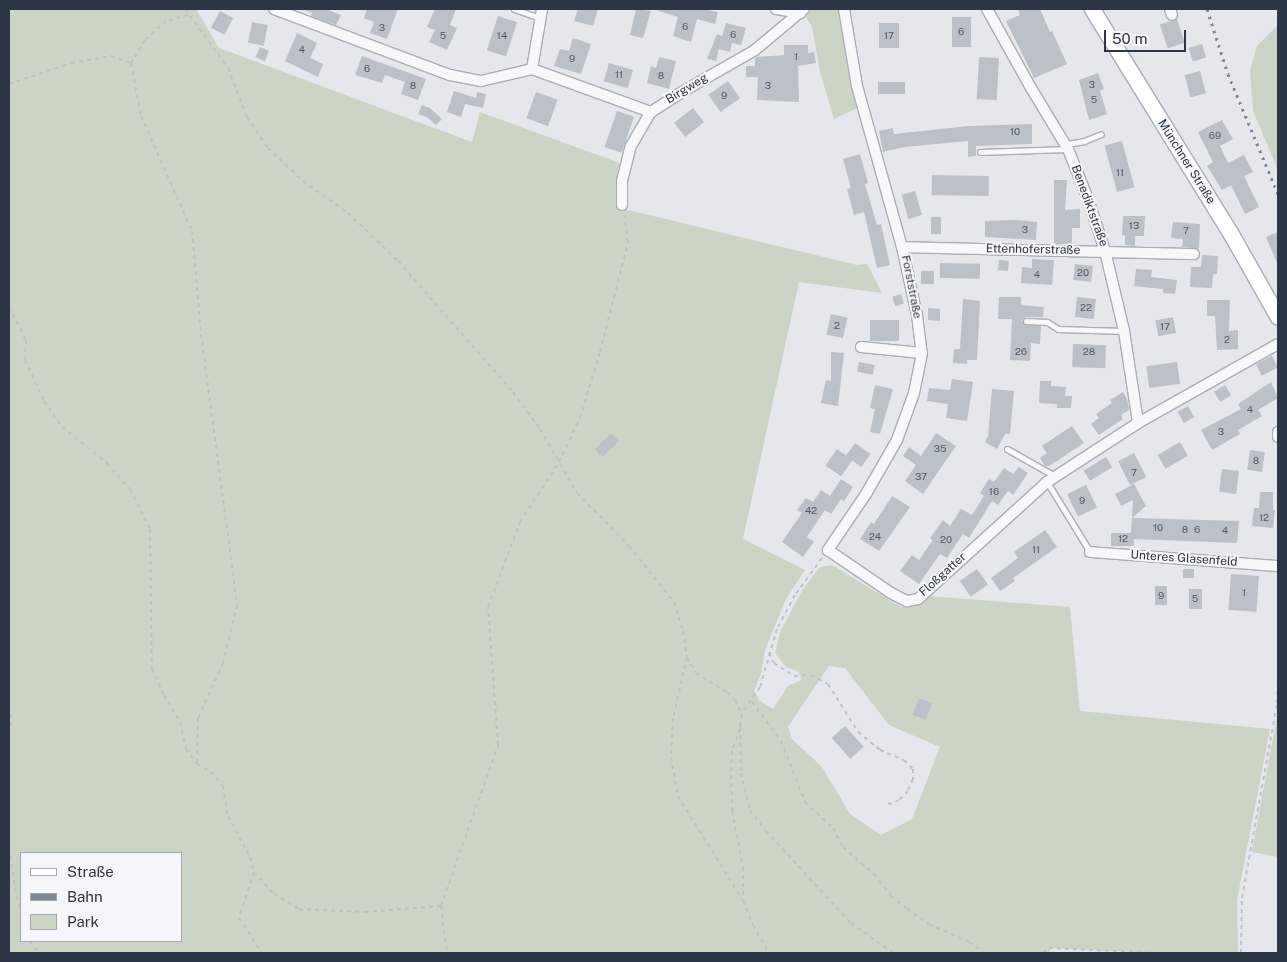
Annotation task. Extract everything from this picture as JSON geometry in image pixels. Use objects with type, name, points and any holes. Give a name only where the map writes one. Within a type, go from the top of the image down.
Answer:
[{"type":"main road","name":"Münchner Straße","points":[[1092,9],[1231,234],[1278,317]]},
{"type":"street","points":[[274,9],[450,75],[481,81],[532,69],[651,112]]},
{"type":"street","points":[[776,9],[802,11]]},
{"type":"street","name":"Forststraße","points":[[828,550],[866,494],[897,440],[914,393],[922,353],[917,315],[902,247],[858,86],[844,9]]},
{"type":"street","name":"Benediktstraße","points":[[987,9],[1031,88],[1067,146],[1105,251],[1124,331],[1138,423]]},
{"type":"street","name":"Birgweg","points":[[622,205],[622,181],[631,146],[651,112],[687,88],[755,50],[802,11]]},
{"type":"street","points":[[532,69],[541,13]]},
{"type":"street","name":"Ettenhoferstraße","points":[[902,247],[1194,254]]},
{"type":"street","name":"Floßgatter","points":[[828,550],[890,593],[907,601],[918,598],[1051,479],[1138,423],[1278,344]]},
{"type":"street","points":[[861,347],[922,353]]},
{"type":"street","points":[[1278,432],[1278,437]]},
{"type":"street","name":"Unteres Glasenfeld","points":[[1090,552],[1278,566]]},
{"type":"lane","points":[[514,9],[541,13]]},
{"type":"lane","points":[[980,152],[1067,146],[1101,134]]},
{"type":"lane","points":[[1026,321],[1047,322],[1058,329],[1124,331]]},
{"type":"lane","points":[[1007,449],[1051,479],[1090,552]]},
{"type":"path","points":[[185,9],[228,68],[247,117],[268,148],[304,181],[348,213],[398,260],[514,392],[540,429],[577,493],[629,546],[674,602],[683,631],[687,657],[696,673],[727,692],[735,700],[742,714]]},
{"type":"path","points":[[189,14],[166,21],[145,40],[131,63],[141,116],[192,231],[201,334],[237,605],[223,664],[198,718],[197,764]]},
{"type":"path","points":[[9,84],[71,63],[111,56],[131,63]]},
{"type":"path","points":[[447,953],[441,906],[498,745],[488,607],[520,522],[559,462],[580,418],[600,352],[628,242],[622,205]]},
{"type":"path","points":[[9,308],[26,340],[25,360],[44,401],[62,427],[107,463],[130,489],[150,529],[152,669],[164,695],[180,722],[186,749],[197,764],[211,772],[223,786],[228,816],[250,858],[254,872],[274,894],[299,909],[365,912],[441,906]]},
{"type":"path","points":[[743,901],[743,867],[732,811],[732,751],[742,714],[752,702],[760,687],[777,630],[795,595],[828,550]]},
{"type":"path","points":[[769,653],[774,663],[794,676],[811,675],[828,684],[858,732],[880,750],[904,760],[913,769],[913,779],[908,791],[892,804],[885,803]]},
{"type":"path","points":[[687,657],[673,718],[671,757],[678,796],[743,901],[769,953]]},
{"type":"path","points":[[1241,953],[1242,898],[1277,703],[1278,676]]},
{"type":"path","points":[[752,702],[781,741],[805,802],[832,828],[843,847],[874,874],[891,896],[907,909],[929,924],[970,942],[984,953]]},
{"type":"path","points":[[9,706],[11,722],[9,729]]},
{"type":"path","points":[[740,727],[741,773],[750,810],[766,831],[851,923],[893,953]]},
{"type":"path","points":[[9,848],[20,907]]},
{"type":"path","points":[[254,872],[240,918],[262,953]]},
{"type":"path","points":[[31,942],[38,953]]},
{"type":"path","points":[[1043,953],[1049,948],[1160,953]]},
{"type":"green space","points":[[9,9],[196,9],[219,48],[472,142],[480,112],[617,162],[620,164],[620,208],[857,265],[867,264],[882,293],[799,282],[743,539],[805,570],[786,599],[765,650],[761,674],[754,691],[759,700],[773,709],[788,686],[801,680],[799,672],[786,667],[775,653],[781,630],[803,589],[820,567],[832,565],[901,607],[915,605],[927,596],[1070,607],[1080,711],[1270,729],[1237,900],[1238,953],[1160,953],[1050,948],[1050,953],[9,953]],"holes":[[[829,666],[845,668],[889,725],[940,747],[912,819],[881,835],[850,814],[822,767],[792,739],[788,727]]]},
{"type":"green space","points":[[812,9],[838,9],[857,108],[834,119],[820,72],[812,27],[806,17]]},
{"type":"green space","points":[[1278,25],[1278,170],[1253,111],[1250,70],[1257,46]]},
{"type":"green space","points":[[1278,711],[1278,857],[1252,852]]},
{"type":"building","points":[[302,9],[326,9],[341,15],[336,25],[311,16],[312,13]]},
{"type":"building","points":[[367,9],[398,9],[387,39],[370,33],[374,22],[364,18]]},
{"type":"building","points":[[435,9],[456,9],[450,25],[457,28],[447,50],[429,42],[435,30],[427,27]]},
{"type":"building","points":[[578,9],[598,9],[593,26],[574,21]]},
{"type":"building","points":[[636,9],[651,11],[643,38],[630,35]]},
{"type":"building","points":[[659,9],[703,9],[718,12],[715,24],[697,19],[691,42],[673,36],[678,17],[659,11]]},
{"type":"building","points":[[1018,9],[1040,9],[1067,64],[1034,78],[1006,21],[1020,15]]},
{"type":"building","points":[[220,11],[233,18],[224,35],[211,28]]},
{"type":"building","points":[[498,16],[517,22],[506,56],[487,50]]},
{"type":"building","points":[[952,17],[971,17],[971,47],[952,47]]},
{"type":"building","points":[[1177,19],[1185,43],[1168,48],[1160,25]]},
{"type":"building","points":[[252,22],[268,25],[264,46],[248,43]]},
{"type":"building","points":[[726,23],[746,28],[741,45],[732,43],[730,52],[719,49],[716,61],[707,59],[717,34],[722,36]]},
{"type":"building","points":[[879,23],[899,23],[899,48],[879,48]]},
{"type":"building","points":[[297,33],[317,43],[310,58],[323,64],[318,77],[285,61]]},
{"type":"building","points":[[573,38],[591,44],[581,74],[554,66],[560,49],[569,51]]},
{"type":"building","points":[[1202,44],[1206,57],[1193,61],[1189,48]]},
{"type":"building","points":[[784,45],[808,45],[808,53],[814,52],[816,63],[798,66],[799,102],[757,100],[758,77],[746,77],[746,66],[755,66],[755,58],[757,57],[784,55]]},
{"type":"building","points":[[260,47],[269,51],[265,61],[256,57]]},
{"type":"building","points":[[362,56],[426,79],[418,100],[401,94],[405,82],[385,75],[382,83],[355,75]]},
{"type":"building","points":[[659,57],[676,61],[669,89],[647,83],[651,66],[656,68]]},
{"type":"building","points":[[979,57],[999,58],[997,100],[977,99]]},
{"type":"building","points":[[609,63],[633,70],[628,88],[604,81]]},
{"type":"building","points":[[1200,71],[1206,93],[1190,97],[1185,75]]},
{"type":"building","points":[[1098,73],[1104,89],[1100,91],[1107,114],[1089,120],[1079,80]]},
{"type":"building","points":[[728,81],[740,98],[720,112],[708,95]]},
{"type":"building","points":[[878,82],[905,82],[905,94],[878,94]]},
{"type":"building","points":[[454,91],[476,98],[477,92],[486,94],[483,108],[465,104],[461,117],[447,112]]},
{"type":"building","points":[[536,92],[558,100],[548,126],[526,118]]},
{"type":"building","points":[[422,105],[430,108],[442,119],[436,125],[427,117],[418,114]]},
{"type":"building","points":[[693,108],[704,122],[685,137],[674,123]]},
{"type":"building","points":[[617,111],[634,117],[622,153],[605,147]]},
{"type":"building","points":[[1222,120],[1233,139],[1220,146],[1228,163],[1244,155],[1253,172],[1244,176],[1259,207],[1245,214],[1231,185],[1222,190],[1207,166],[1213,162],[1198,132]]},
{"type":"building","points":[[1032,124],[1032,144],[976,146],[976,156],[968,157],[968,141],[904,147],[883,152],[879,131],[893,128],[894,134],[969,126]]},
{"type":"building","points":[[1122,141],[1134,187],[1117,192],[1105,146]]},
{"type":"building","points":[[860,154],[868,183],[865,184],[877,225],[881,224],[890,265],[877,268],[864,212],[854,215],[847,189],[851,188],[843,159]]},
{"type":"building","points":[[932,175],[989,176],[989,196],[932,195]]},
{"type":"building","points":[[1054,180],[1067,180],[1065,210],[1080,209],[1080,228],[1072,228],[1072,244],[1054,244]]},
{"type":"building","points":[[915,191],[922,215],[908,219],[902,195]]},
{"type":"building","points":[[1123,216],[1145,216],[1144,236],[1135,236],[1135,246],[1125,245],[1125,236],[1122,235]]},
{"type":"building","points":[[931,217],[941,217],[941,234],[931,234]]},
{"type":"building","points":[[1015,220],[1037,222],[1036,240],[985,237],[985,221]]},
{"type":"building","points":[[1173,222],[1200,224],[1199,249],[1182,247],[1183,239],[1171,238]]},
{"type":"building","points":[[1278,232],[1278,265],[1266,237]]},
{"type":"building","points":[[1202,255],[1218,256],[1217,274],[1213,274],[1212,288],[1190,287],[1191,267],[1201,267]]},
{"type":"building","points":[[1032,259],[1054,260],[1052,285],[1021,283],[1022,267],[1032,268]]},
{"type":"building","points":[[999,260],[1009,261],[1008,271],[998,270]]},
{"type":"building","points":[[940,263],[980,264],[980,279],[940,278]]},
{"type":"building","points":[[1075,264],[1093,266],[1091,282],[1073,280]]},
{"type":"building","points":[[1136,269],[1152,270],[1151,277],[1177,280],[1175,294],[1163,293],[1163,289],[1134,286]]},
{"type":"building","points":[[921,271],[934,271],[934,284],[921,284]]},
{"type":"building","points":[[901,294],[904,304],[895,306],[892,297]]},
{"type":"building","points":[[999,297],[1021,297],[1021,305],[1044,307],[1043,317],[1026,317],[1022,320],[1025,325],[1041,326],[1040,344],[1031,343],[1030,361],[1010,360],[1012,319],[998,319]]},
{"type":"building","points":[[1077,297],[1096,299],[1094,319],[1075,317]]},
{"type":"building","points":[[963,299],[980,301],[977,360],[967,360],[967,364],[953,363],[954,349],[960,349]]},
{"type":"building","points":[[1207,300],[1230,300],[1229,331],[1238,330],[1238,349],[1217,350],[1215,316],[1207,316]]},
{"type":"building","points":[[928,308],[940,309],[940,321],[928,320]]},
{"type":"building","points":[[831,314],[848,318],[843,338],[826,334]]},
{"type":"building","points":[[1173,317],[1176,333],[1158,336],[1155,320]]},
{"type":"building","points":[[870,320],[899,320],[899,341],[870,341]]},
{"type":"building","points":[[1073,344],[1106,345],[1105,368],[1072,367]]},
{"type":"building","points":[[831,352],[844,353],[838,406],[821,403],[826,380],[831,381]]},
{"type":"building","points":[[1272,356],[1278,368],[1262,376],[1256,364]]},
{"type":"building","points":[[859,362],[875,365],[873,375],[857,372]]},
{"type":"building","points":[[1177,362],[1180,384],[1149,388],[1146,366]]},
{"type":"building","points":[[952,379],[973,382],[967,421],[946,418],[948,404],[927,401],[929,388],[950,390]]},
{"type":"building","points":[[1040,381],[1051,381],[1051,386],[1066,387],[1065,396],[1072,396],[1071,408],[1057,408],[1057,404],[1039,403]]},
{"type":"building","points":[[1271,382],[1278,398],[1258,410],[1262,416],[1238,430],[1240,434],[1212,450],[1201,430],[1241,409],[1238,404]]},
{"type":"building","points":[[875,385],[893,389],[880,434],[870,432],[875,409],[870,408]]},
{"type":"building","points":[[1225,385],[1231,395],[1220,402],[1214,392]]},
{"type":"building","points":[[992,389],[1014,391],[1010,434],[1005,434],[997,449],[985,442],[988,436]]},
{"type":"building","points":[[1123,392],[1127,399],[1129,410],[1121,415],[1123,419],[1099,435],[1091,424],[1099,418],[1096,414],[1112,403],[1110,400]]},
{"type":"building","points":[[1188,406],[1194,417],[1184,423],[1178,412]]},
{"type":"building","points":[[1072,426],[1084,443],[1049,466],[1045,466],[1040,458],[1047,453],[1042,446]]},
{"type":"building","points":[[611,433],[619,441],[603,457],[595,449]]},
{"type":"building","points":[[936,433],[956,446],[923,494],[905,481],[916,465],[903,456],[909,447],[921,456]]},
{"type":"building","points":[[1180,442],[1188,456],[1165,469],[1157,455]]},
{"type":"building","points":[[855,443],[871,454],[861,467],[846,456]]},
{"type":"building","points":[[837,449],[853,460],[841,476],[826,465]]},
{"type":"building","points":[[1250,450],[1265,452],[1262,472],[1247,470]]},
{"type":"building","points":[[1134,453],[1146,477],[1130,485],[1118,461]]},
{"type":"building","points":[[1106,457],[1112,467],[1090,481],[1084,470]]},
{"type":"building","points":[[1019,467],[1028,473],[1013,495],[1008,491],[998,505],[992,501],[969,538],[963,534],[947,558],[940,554],[919,584],[900,571],[912,555],[919,560],[933,540],[930,538],[943,520],[950,526],[961,509],[972,515],[984,496],[980,493],[989,479],[994,482],[1004,468],[1013,474]]},
{"type":"building","points":[[1222,469],[1239,471],[1236,494],[1219,492]]},
{"type":"building","points":[[841,479],[853,487],[844,501],[841,499],[831,514],[825,510],[807,537],[814,542],[803,557],[782,542],[802,513],[797,510],[806,498],[813,502],[821,490],[830,496]]},
{"type":"building","points":[[1134,484],[1146,506],[1132,518],[1239,521],[1237,543],[1134,539],[1134,546],[1111,546],[1111,533],[1131,533],[1133,500],[1121,506],[1115,494]]},
{"type":"building","points":[[1086,485],[1097,507],[1078,517],[1067,494]]},
{"type":"building","points":[[1260,492],[1273,492],[1273,510],[1275,510],[1273,528],[1252,526],[1254,508],[1259,508]]},
{"type":"building","points":[[892,496],[910,507],[879,551],[860,539],[871,522],[874,524]]},
{"type":"building","points":[[1045,530],[1057,547],[1013,578],[1015,581],[1000,591],[991,578],[1018,558],[1014,552]]},
{"type":"building","points":[[977,569],[988,585],[971,597],[960,581]]},
{"type":"building","points":[[1183,569],[1194,569],[1194,578],[1183,578]]},
{"type":"building","points":[[1231,574],[1259,576],[1256,612],[1228,610]]},
{"type":"building","points":[[1155,586],[1167,586],[1167,605],[1155,605]]},
{"type":"building","points":[[1189,589],[1202,589],[1202,609],[1189,609]]},
{"type":"building","points":[[919,698],[932,703],[926,720],[913,715]]},
{"type":"building","points":[[845,726],[864,747],[850,759],[832,738]]},
{"type":"railway","points":[[1207,9],[1228,74],[1278,194]]}]
